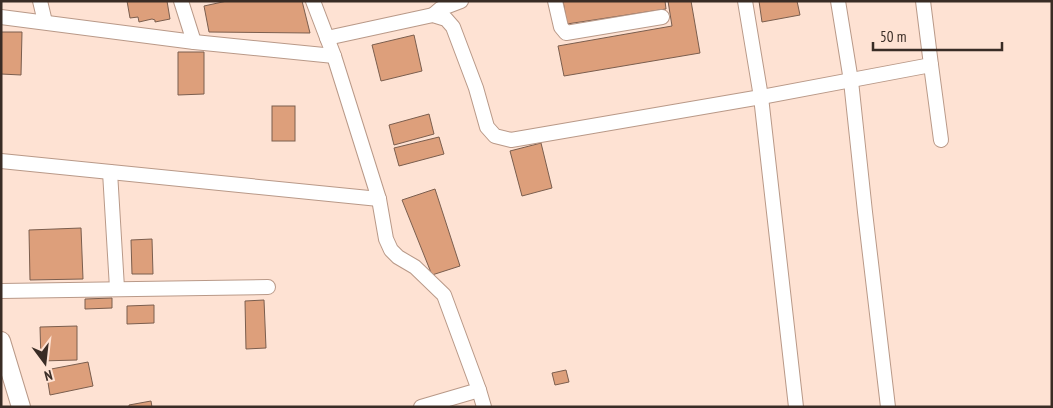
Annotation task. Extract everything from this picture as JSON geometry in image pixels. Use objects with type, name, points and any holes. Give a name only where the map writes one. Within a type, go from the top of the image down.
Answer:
[{"type":"street","points":[[40,1],[45,22]]},
{"type":"street","points":[[181,1],[194,42]]},
{"type":"street","points":[[313,1],[334,56],[379,199],[386,239],[391,250],[398,257],[415,267],[444,295],[484,407]]},
{"type":"street","points":[[327,38],[433,15],[440,9],[461,1]]},
{"type":"street","points":[[555,1],[561,27],[566,33],[662,17]]},
{"type":"street","points":[[745,1],[761,97],[796,407]]},
{"type":"street","points":[[838,1],[851,80],[864,212],[888,407]]},
{"type":"street","points":[[923,1],[941,140]]},
{"type":"street","points":[[433,15],[446,19],[452,27],[476,88],[487,127],[495,136],[511,140],[761,97],[930,65]]},
{"type":"street","points":[[1,17],[194,42],[334,56]]},
{"type":"street","points":[[1,161],[379,199]]},
{"type":"street","points":[[110,172],[117,288]]},
{"type":"street","points":[[1,291],[268,287]]},
{"type":"street","points":[[1,341],[21,407]]},
{"type":"street","points":[[421,407],[479,390]]},
{"type":"building","points":[[127,1],[167,1],[170,19],[155,22],[152,19],[139,22],[138,17],[130,18]]},
{"type":"building","points":[[227,1],[302,1],[310,33],[209,32],[204,6]]},
{"type":"building","points":[[563,1],[665,1],[666,9],[567,24]]},
{"type":"building","points":[[668,1],[691,1],[700,53],[564,76],[558,46],[672,26]]},
{"type":"building","points":[[759,1],[797,1],[800,15],[762,22]]},
{"type":"building","points":[[1,32],[22,32],[21,75],[1,74]]},
{"type":"building","points":[[414,35],[422,71],[381,81],[372,45]]},
{"type":"building","points":[[178,52],[204,52],[204,94],[178,95]]},
{"type":"building","points":[[272,106],[295,106],[295,141],[272,141]]},
{"type":"building","points":[[429,114],[434,134],[394,145],[389,125]]},
{"type":"building","points":[[439,137],[444,154],[399,166],[394,148]]},
{"type":"building","points":[[541,143],[552,188],[522,196],[510,151]]},
{"type":"building","points":[[435,189],[460,266],[432,275],[402,200]]},
{"type":"building","points":[[81,228],[83,279],[30,280],[29,230]]},
{"type":"building","points":[[152,239],[153,274],[132,274],[131,240]]},
{"type":"building","points":[[112,298],[112,308],[85,309],[85,299]]},
{"type":"building","points":[[264,300],[266,348],[246,349],[245,301]]},
{"type":"building","points":[[154,305],[154,323],[127,324],[127,306]]},
{"type":"building","points":[[77,326],[77,360],[41,361],[40,327]]},
{"type":"building","points":[[88,362],[93,386],[50,395],[46,370]]},
{"type":"building","points":[[566,370],[569,382],[555,385],[552,373]]},
{"type":"building","points":[[151,401],[152,407],[129,407],[129,405]]}]
